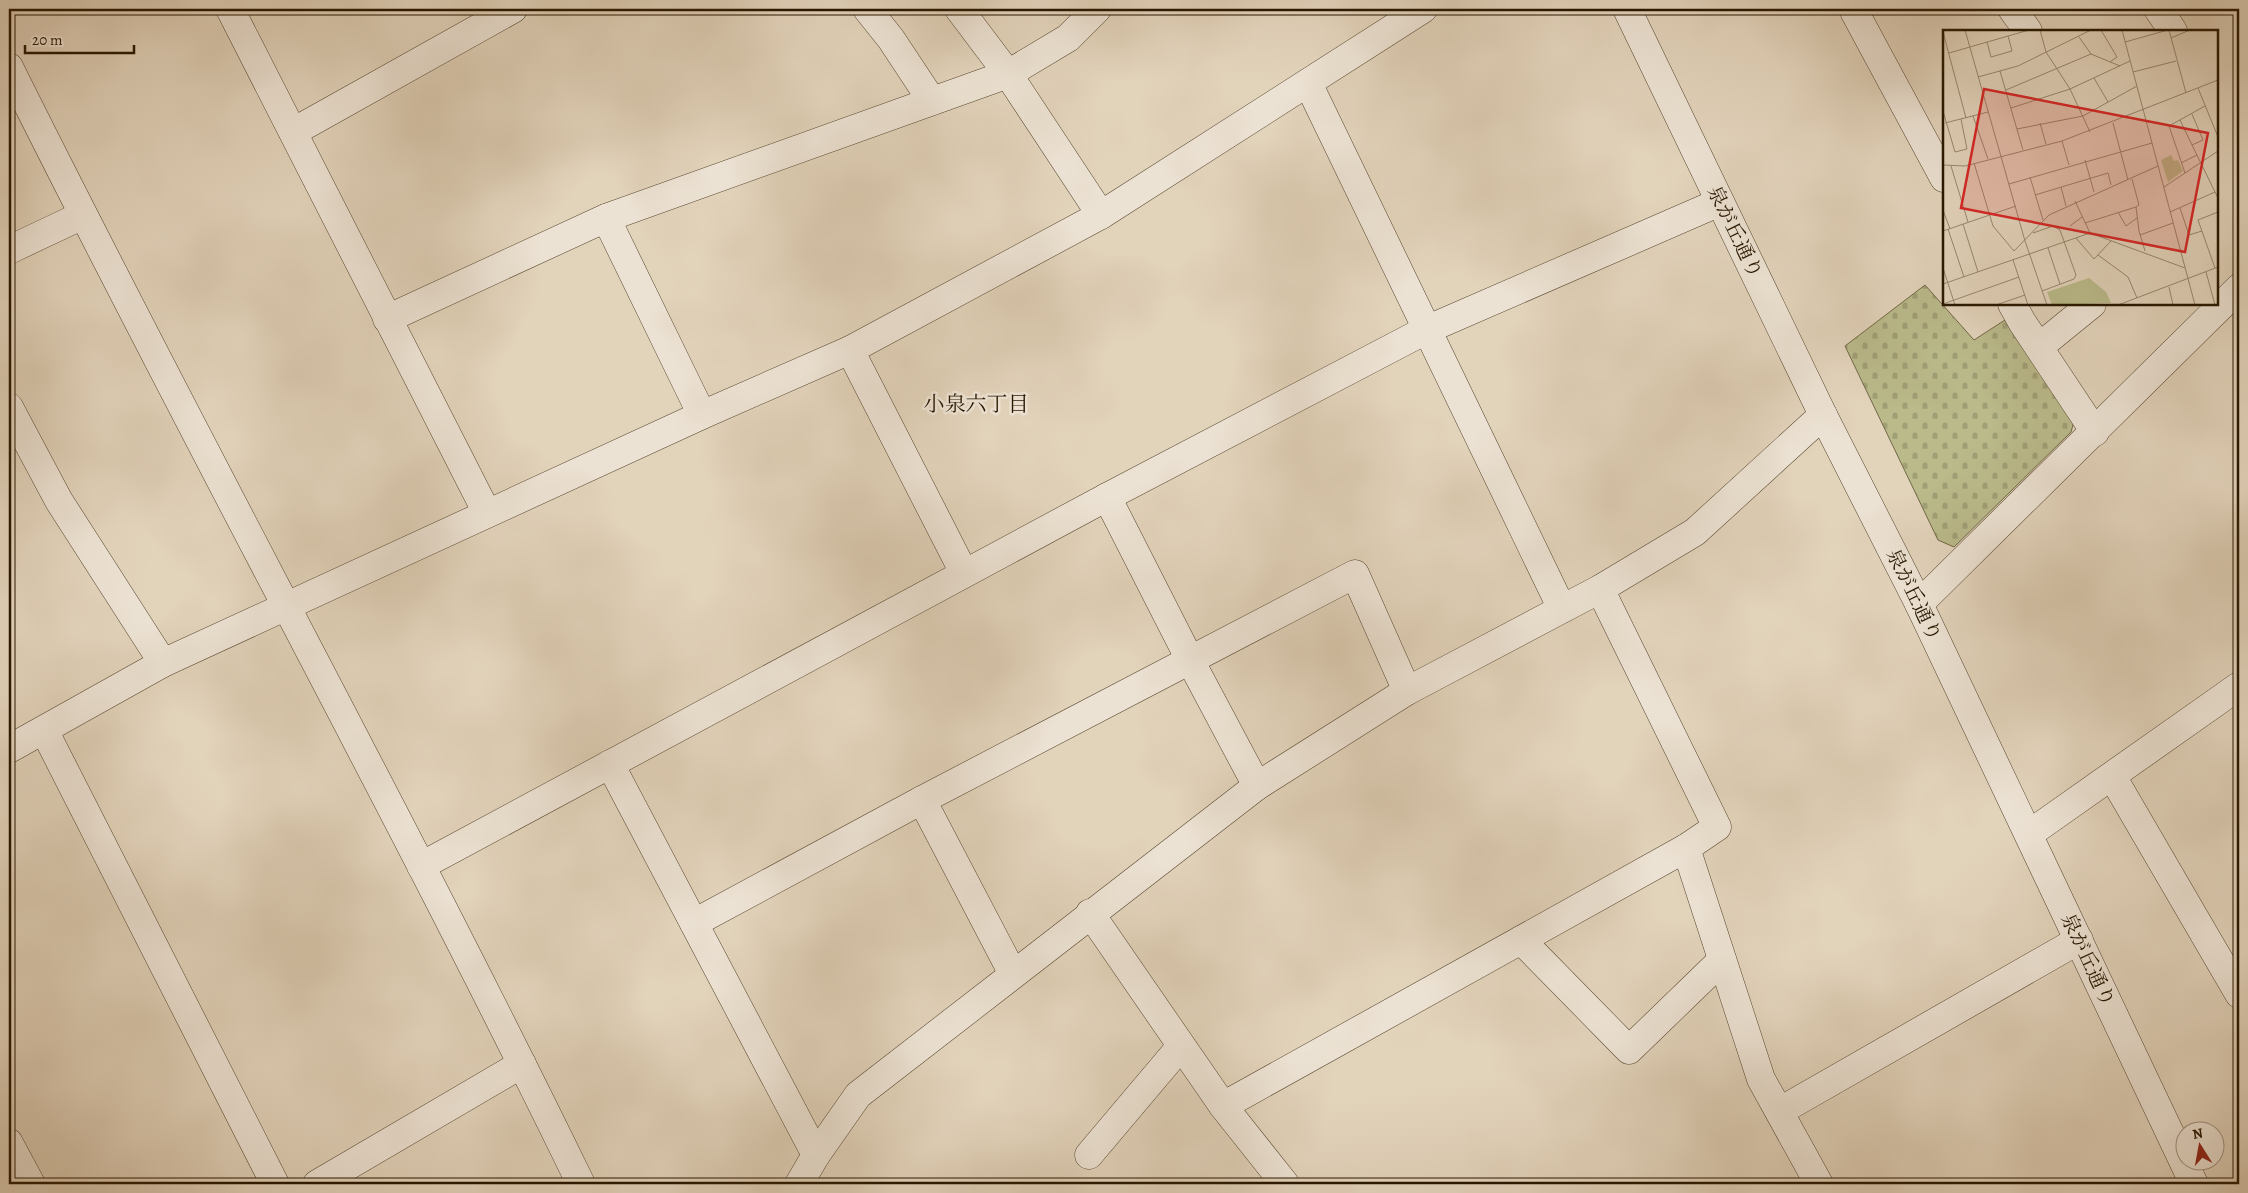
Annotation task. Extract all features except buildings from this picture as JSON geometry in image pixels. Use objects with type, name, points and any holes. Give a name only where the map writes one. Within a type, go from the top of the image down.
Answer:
[{"type":"street","points":[[230,9],[487,513]]},
{"type":"street","points":[[293,132],[513,9]]},
{"type":"street","points":[[867,9],[891,38],[932,101]]},
{"type":"street","points":[[959,9],[1008,74],[1100,216]]},
{"type":"street","points":[[388,319],[606,218],[1008,74],[1068,38],[1097,9]]},
{"type":"street","points":[[9,748],[163,663],[702,415],[850,350],[1100,216],[1423,9]]},
{"type":"street","name":"泉が丘通り","points":[[1627,9],[1823,415],[1919,604],[2194,1184]]},
{"type":"street","points":[[1857,9],[1854,11],[1943,176]]},
{"type":"street","points":[[2012,9],[2027,30]]},
{"type":"street","points":[[2158,9],[2172,30]]},
{"type":"street","points":[[9,67],[83,215],[288,606],[522,1064],[581,1184]]},
{"type":"street","points":[[1308,84],[1562,609]]},
{"type":"street","points":[[421,866],[1108,497],[1426,330],[1720,202]]},
{"type":"street","points":[[9,250],[83,215]]},
{"type":"street","points":[[606,218],[702,415]]},
{"type":"street","points":[[1919,604],[2231,297]]},
{"type":"street","points":[[2013,305],[2095,432]]},
{"type":"street","points":[[2039,347],[2091,305]]},
{"type":"street","points":[[850,350],[964,574]]},
{"type":"street","points":[[9,407],[59,501],[163,663]]},
{"type":"street","points":[[799,1184],[816,1155],[858,1095],[1090,913],[1257,786],[1407,691],[1600,589],[1695,532],[1823,415]]},
{"type":"street","points":[[1108,497],[1190,660],[1257,786]]},
{"type":"street","points":[[694,922],[922,800],[1355,574],[1407,691]]},
{"type":"street","points":[[1222,1106],[1686,848],[1717,827],[1600,589]]},
{"type":"street","points":[[2028,834],[2239,686]]},
{"type":"street","points":[[44,730],[275,1184]]},
{"type":"street","points":[[610,764],[816,1155]]},
{"type":"street","points":[[2112,776],[2239,994]]},
{"type":"street","points":[[922,800],[1013,974]]},
{"type":"street","points":[[1686,848],[1761,1079],[1819,1184]]},
{"type":"street","points":[[1090,913],[1222,1106],[1285,1184]]},
{"type":"street","points":[[1521,940],[1629,1050],[1722,960]]},
{"type":"street","points":[[1780,1111],[2079,940]]},
{"type":"street","points":[[1089,1155],[1181,1046]]},
{"type":"street","points":[[317,1184],[522,1064]]},
{"type":"street","points":[[9,1143],[30,1184]]},
{"type":"green space","points":[[1925,285],[1974,340],[2005,320],[2074,421],[2071,432],[1954,547],[1938,540],[1845,346]]},
{"type":"district","name":"小泉六丁目","points":[[976,404]]}]
